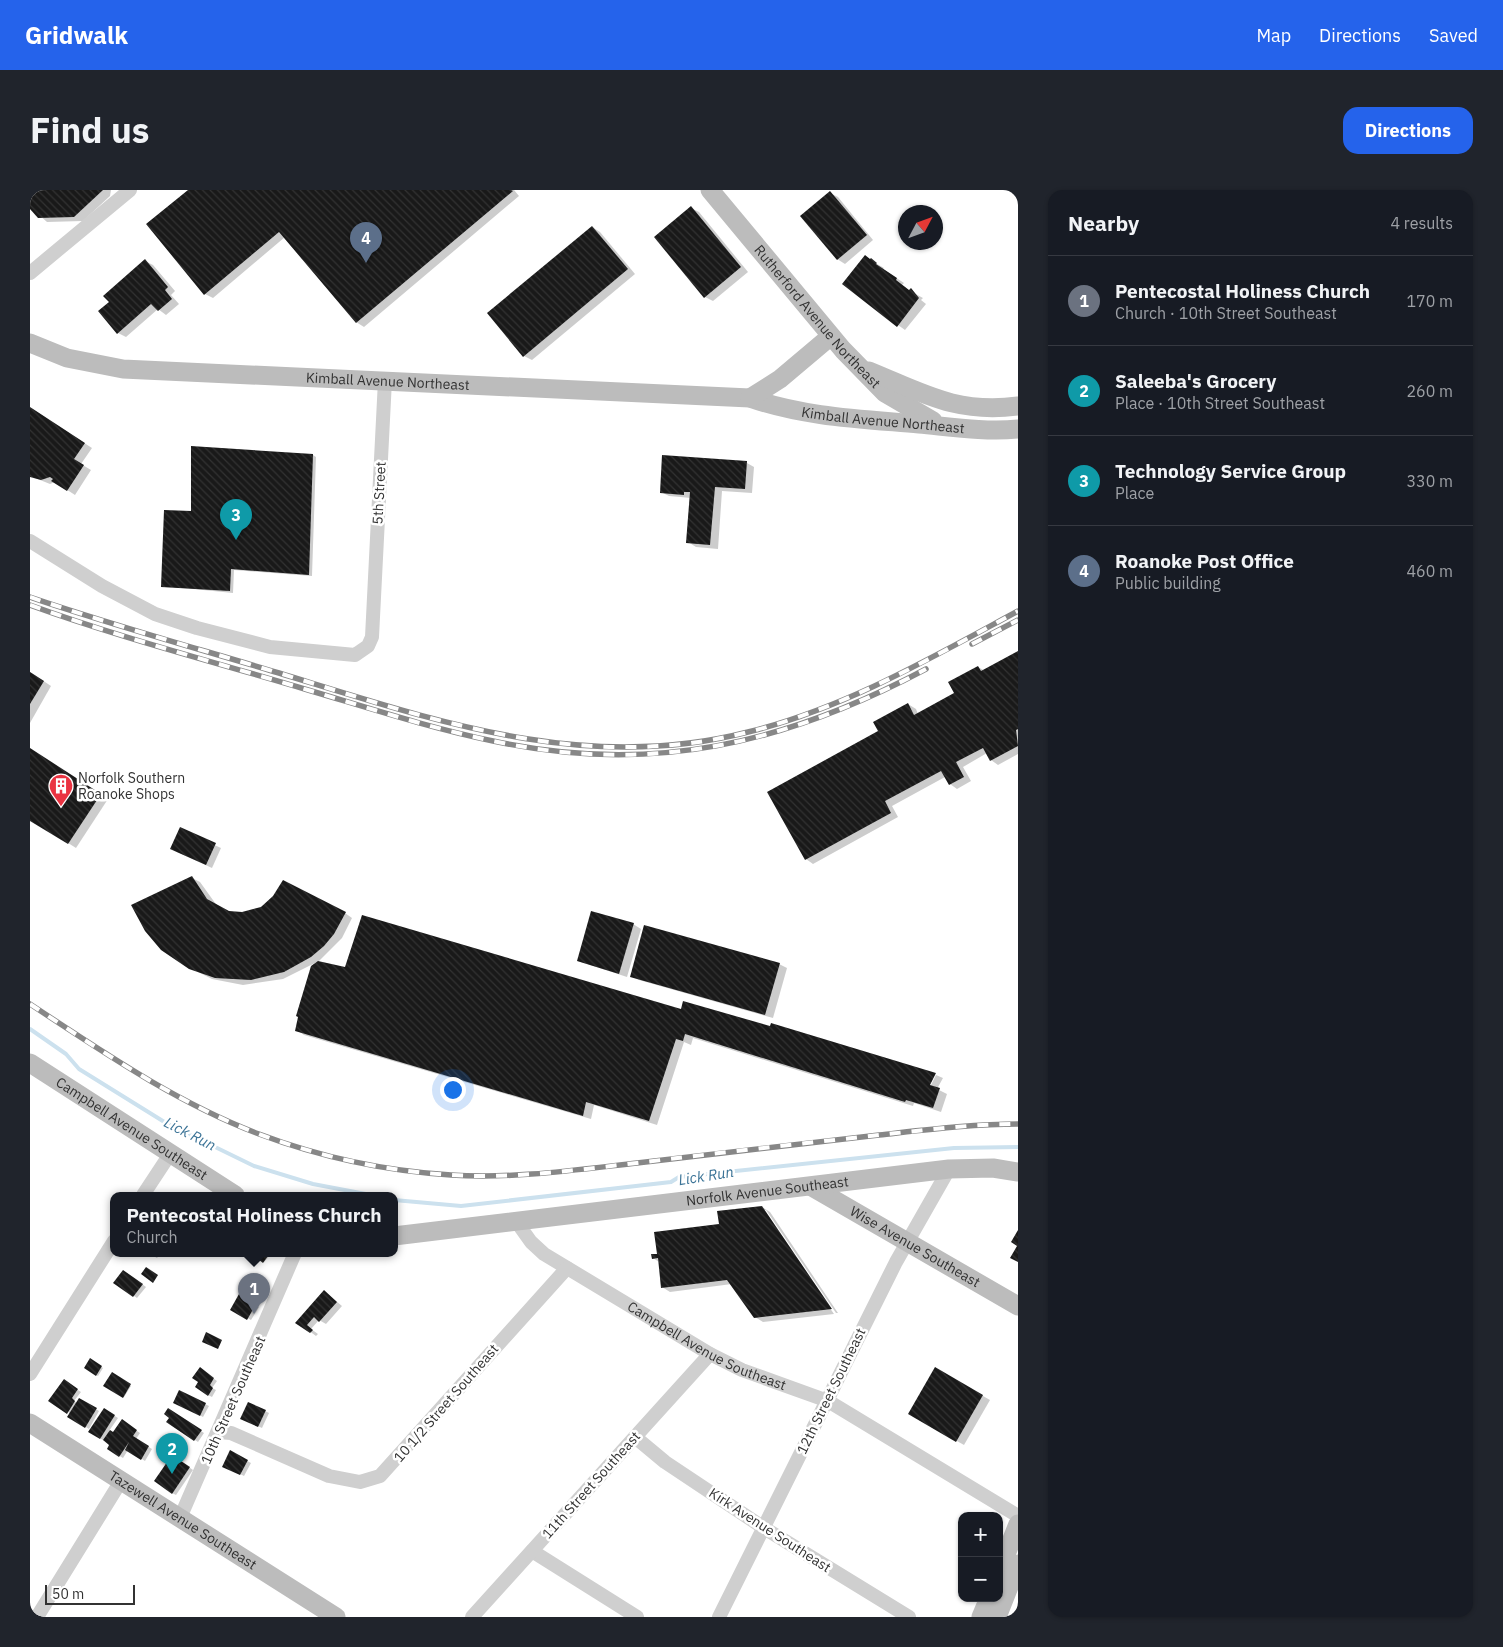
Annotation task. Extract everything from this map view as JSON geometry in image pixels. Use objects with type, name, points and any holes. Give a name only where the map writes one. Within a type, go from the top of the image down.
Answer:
[{"type":"street","points":[[30,273],[130,190]]},
{"type":"street","name":"Rutherford Avenue Northeast","points":[[716,192],[831,336],[885,393],[942,426]]},
{"type":"street","points":[[750,398],[780,379],[831,336]]},
{"type":"street","name":"Kimball Avenue Northeast","points":[[30,343],[68,358],[123,369],[750,398],[780,408],[810,413],[942,426],[1001,430],[1018,429]]},
{"type":"street","name":"Kimball Avenue Northeast","points":[[863,369],[911,391],[946,402],[982,408],[1018,406]]},
{"type":"street","name":"5th Street","points":[[30,540],[109,590],[156,614],[197,628],[270,647],[355,655],[368,646],[372,637],[385,380]]},
{"type":"street","name":"Campbell Avenue Southeast","points":[[30,1063],[229,1192]]},
{"type":"street","points":[[146,1192],[170,1154]]},
{"type":"street","name":"Norfolk Avenue Southeast","points":[[516,1221],[812,1187],[949,1169],[993,1168],[1018,1172]]},
{"type":"street","name":"12th Street Southeast","points":[[718,1617],[828,1401],[836,1379],[896,1262],[949,1169]]},
{"type":"street","name":"Wise Avenue Southeast","points":[[812,1187],[1018,1306]]},
{"type":"street","points":[[398,1236],[516,1221]]},
{"type":"street","name":"Campbell Avenue Southeast","points":[[516,1221],[531,1242],[544,1254],[710,1354],[742,1370],[828,1401],[1018,1516]]},
{"type":"street","points":[[30,1374],[110,1247]]},
{"type":"street","name":"10th Street Southeast","points":[[180,1518],[294,1257]]},
{"type":"street","name":"10 1/2 Street Southeast","points":[[219,1432],[231,1433],[329,1476],[345,1481],[360,1482],[380,1476],[567,1268]]},
{"type":"street","name":"11th Street Southeast","points":[[472,1617],[710,1354]]},
{"type":"street","name":"Tazewell Avenue Southeast","points":[[30,1423],[336,1617]]},
{"type":"street","name":"Kirk Avenue Southeast","points":[[635,1437],[665,1462],[764,1528],[909,1617]]},
{"type":"street","points":[[36,1617],[121,1481]]},
{"type":"street","points":[[1003,1562],[1018,1524]]},
{"type":"street","points":[[532,1551],[637,1617]]},
{"type":"street","points":[[997,1617],[1018,1564]]},
{"type":"street","points":[[982,1617],[988,1602]]},
{"type":"building","points":[[30,190],[103,190],[74,217],[38,218],[30,209]]},
{"type":"building","points":[[188,190],[513,191],[356,323],[279,232],[204,295],[146,224]]},
{"type":"building","points":[[830,191],[867,235],[837,260],[800,216]]},
{"type":"building","points":[[691,206],[741,267],[704,298],[654,237]]},
{"type":"building","points":[[592,226],[628,269],[523,357],[487,313]]},
{"type":"building","points":[[865,255],[897,278],[896,280],[909,290],[911,288],[919,298],[897,327],[842,284]]},
{"type":"building","points":[[145,259],[168,287],[165,290],[172,299],[158,311],[151,304],[117,334],[98,311],[109,302],[103,296]]},
{"type":"building","points":[[30,407],[85,443],[74,459],[84,465],[67,491],[51,481],[53,479],[50,477],[41,480],[30,477]]},
{"type":"building","points":[[191,446],[313,454],[309,575],[231,569],[230,591],[161,587],[164,510],[191,511]]},
{"type":"building","points":[[662,455],[747,461],[745,489],[715,487],[710,545],[686,543],[690,492],[684,492],[684,495],[660,493]]},
{"type":"building","points":[[1018,651],[1018,729],[1016,730],[1018,746],[990,761],[983,748],[956,762],[964,777],[949,785],[941,771],[885,801],[891,813],[805,860],[767,792],[878,731],[873,722],[908,703],[914,715],[954,693],[948,682],[978,666],[981,671]]},
{"type":"building","points":[[30,672],[44,681],[30,704]]},
{"type":"building","name":"Norfolk Southern Roanoke Shops","points":[[30,748],[101,794],[68,844],[30,821]]},
{"type":"building","points":[[180,827],[216,843],[206,865],[170,849]]},
{"type":"building","points":[[192,876],[207,899],[229,911],[242,912],[261,907],[273,896],[283,880],[346,912],[334,934],[324,946],[311,957],[284,972],[251,980],[215,978],[189,969],[161,950],[145,931],[131,905]]},
{"type":"building","points":[[591,911],[634,923],[619,974],[577,961]]},
{"type":"building","points":[[362,915],[681,1009],[683,1001],[770,1026],[771,1023],[936,1073],[930,1085],[940,1088],[933,1108],[906,1100],[905,1102],[685,1034],[683,1041],[676,1039],[649,1121],[586,1102],[583,1116],[295,1031],[298,1017],[296,1016],[311,966],[318,961],[345,967]]},
{"type":"building","points":[[644,925],[780,963],[765,1015],[630,977]]},
{"type":"building","points":[[762,1206],[832,1309],[754,1318],[727,1280],[661,1288],[658,1258],[652,1259],[651,1254],[657,1254],[654,1232],[719,1224],[717,1211]]},
{"type":"building","points":[[1018,1230],[1018,1262],[1010,1258],[1017,1246],[1011,1242]]},
{"type":"building","points":[[255,1257],[267,1257],[263,1263]]},
{"type":"building","points":[[146,1267],[158,1275],[153,1283],[141,1274]]},
{"type":"building","points":[[123,1270],[143,1284],[133,1297],[113,1283]]},
{"type":"building","points":[[324,1290],[337,1302],[319,1322],[314,1317],[307,1325],[313,1330],[310,1333],[295,1323]]},
{"type":"building","points":[[239,1294],[256,1304],[247,1320],[230,1310]]},
{"type":"building","points":[[206,1332],[222,1340],[218,1349],[202,1342]]},
{"type":"building","points":[[90,1358],[102,1366],[96,1376],[84,1368]]},
{"type":"building","points":[[200,1367],[214,1378],[210,1385],[213,1388],[208,1396],[195,1387],[198,1382],[192,1378]]},
{"type":"building","points":[[935,1367],[983,1395],[956,1442],[908,1414]]},
{"type":"building","points":[[112,1372],[131,1384],[123,1398],[103,1386]]},
{"type":"building","points":[[64,1379],[78,1389],[72,1398],[75,1401],[67,1414],[48,1401]]},
{"type":"building","points":[[179,1390],[206,1403],[200,1416],[173,1403]]},
{"type":"building","points":[[79,1398],[97,1408],[85,1428],[67,1417]]},
{"type":"building","points":[[248,1402],[266,1410],[258,1427],[240,1419]]},
{"type":"building","points":[[104,1408],[115,1415],[100,1439],[88,1432]]},
{"type":"building","points":[[168,1408],[202,1430],[194,1441],[166,1422],[169,1418],[164,1414]]},
{"type":"building","points":[[122,1419],[137,1430],[133,1436],[149,1446],[141,1460],[125,1450],[129,1442],[119,1457],[107,1449],[109,1445],[103,1440],[110,1430],[113,1432]]},
{"type":"building","points":[[230,1450],[248,1460],[240,1475],[222,1467]]},
{"type":"building","points":[[172,1455],[190,1467],[172,1494],[154,1481]]},
{"type":"waterway","name":"Lick Run","points":[[30,1029],[66,1054],[79,1069],[166,1123],[254,1166],[313,1184],[355,1192]]},
{"type":"waterway","name":"Lick Run","points":[[398,1200],[461,1206],[671,1182],[679,1177],[954,1148],[1018,1147]]},
{"type":"railway","points":[[30,597],[394,708],[452,723],[510,736],[569,744],[628,747],[687,743],[748,732],[819,710],[920,664],[1018,611]]},
{"type":"railway","points":[[30,605],[133,639],[423,724],[469,736],[551,751],[608,755],[663,753],[716,746],[769,734],[821,717],[873,695],[926,669]]},
{"type":"railway","points":[[972,644],[1018,620]]},
{"type":"railway","points":[[30,1004],[141,1075],[170,1092],[229,1121],[259,1134],[306,1150],[354,1162],[402,1170],[474,1176],[544,1173],[931,1129],[1018,1124]]},
{"type":"place","name":"Roanoke Post Office","points":[[366,263]]},
{"type":"place","name":"Technology Service Group","points":[[236,540]]},
{"type":"place","name":"Norfolk Southern Roanoke Shops","points":[[61,807]]},
{"type":"place","name":"Pentecostal Holiness Church","points":[[254,1314]]},
{"type":"place","name":"Saleeba's Grocery","points":[[172,1474]]}]
